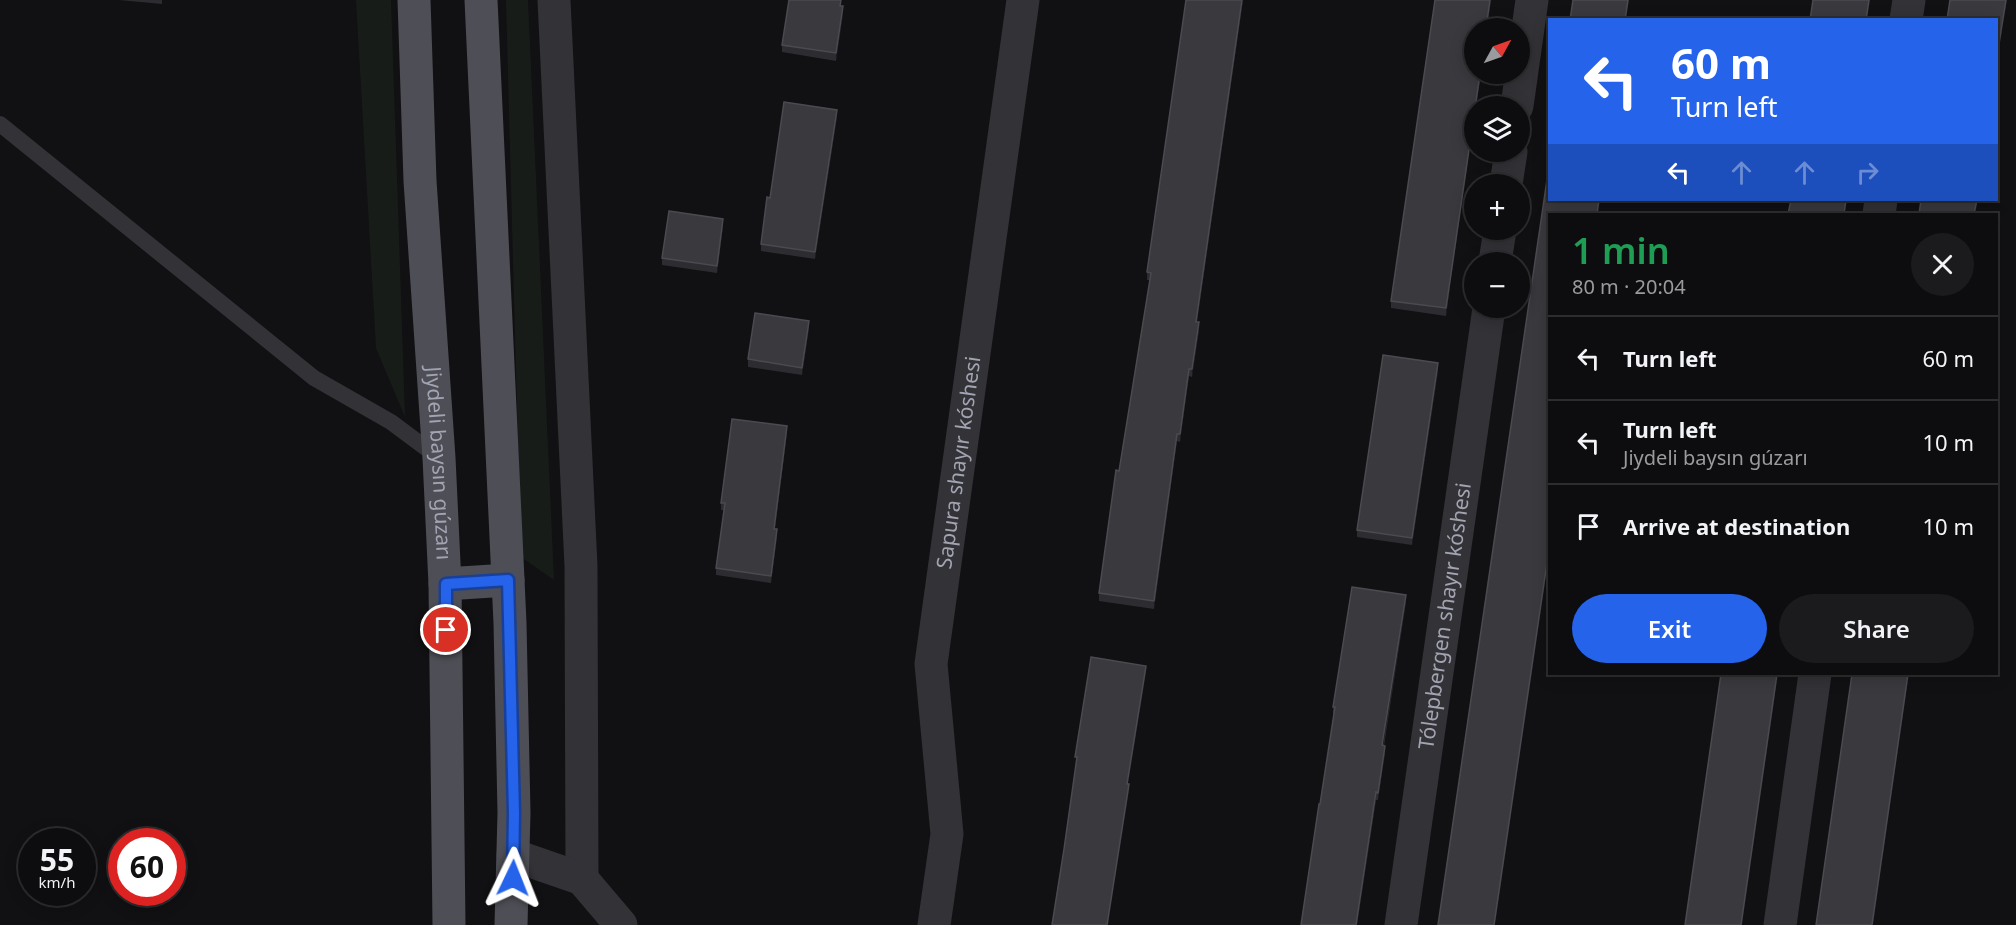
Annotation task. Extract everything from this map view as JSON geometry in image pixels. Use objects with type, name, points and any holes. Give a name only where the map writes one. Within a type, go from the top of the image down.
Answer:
[{"type":"main road","name":"Jiydeli baysın gúzarı","points":[[414,0],[420,181],[446,584],[449,925]]},
{"type":"main road","points":[[481,0],[508,580],[514,813],[511,925]]},
{"type":"main road","points":[[446,584],[508,580]]},
{"type":"street","points":[[554,0],[581,566],[582,879]]},
{"type":"street","name":"Sapura shayır kóshesi","points":[[934,925],[947,834],[932,664],[1023,0]]},
{"type":"street","points":[[1518,96],[1532,0]]},
{"type":"street","points":[[1906,18],[1909,0]]},
{"type":"street","name":"Tólepbergen shayır kóshesi","points":[[1401,925],[1488,318]]},
{"type":"street","points":[[1780,925],[1815,675]]},
{"type":"street","points":[[513,855],[582,879],[621,925]]},
{"type":"lane","points":[[0,124],[314,378],[391,422],[439,458]]},
{"type":"shaded area","points":[[356,0],[391,0],[405,417],[376,348]]},
{"type":"shaded area","points":[[506,0],[528,0],[554,580],[521,557]]},
{"type":"building","points":[[789,0],[841,0],[840,6],[843,6],[836,53],[782,45]]},
{"type":"building","points":[[1186,0],[1242,0],[1196,322],[1199,322],[1192,369],[1189,369],[1180,434],[1177,434],[1154,601],[1099,593],[1116,470],[1119,471],[1151,273],[1147,272]]},
{"type":"building","points":[[1435,0],[1490,0],[1487,18],[1464,18],[1464,84],[1479,84],[1477,96],[1464,96],[1464,162],[1467,162],[1446,308],[1391,301]]},
{"type":"building","points":[[1573,0],[1628,0],[1625,18],[1570,18]]},
{"type":"building","points":[[1813,0],[1869,0],[1866,18],[1810,18]]},
{"type":"building","points":[[1950,0],[2006,0],[1998,50],[1998,18],[1947,18]]},
{"type":"building","points":[[784,102],[837,110],[815,252],[761,244]]},
{"type":"building","points":[[1548,173],[1548,201],[1599,201],[1597,213],[1548,213],[1548,556],[1494,925],[1438,925],[1527,318],[1530,318],[1530,296]]},
{"type":"building","points":[[1791,201],[1846,201],[1844,213],[1788,213]]},
{"type":"building","points":[[1921,201],[1977,201],[1974,213],[1919,213]]},
{"type":"building","points":[[669,211],[723,219],[717,266],[662,258]]},
{"type":"building","points":[[755,313],[809,321],[802,368],[748,359]]},
{"type":"building","points":[[1383,355],[1438,363],[1412,538],[1357,530]]},
{"type":"building","points":[[732,419],[787,426],[774,529],[777,529],[771,576],[716,568],[725,503],[721,503]]},
{"type":"building","points":[[1352,587],[1406,595],[1382,745],[1385,746],[1378,793],[1376,792],[1356,925],[1301,925],[1335,707],[1333,707]]},
{"type":"building","points":[[1091,657],[1146,666],[1127,784],[1129,784],[1107,925],[1052,925],[1077,757],[1075,757]]},
{"type":"building","points":[[1721,675],[1777,675],[1741,925],[1685,925]]},
{"type":"building","points":[[1852,675],[1908,675],[1872,925],[1816,925]]},
{"type":"route","points":[[446,630],[446,584],[508,580],[514,813],[513,878]]}]
